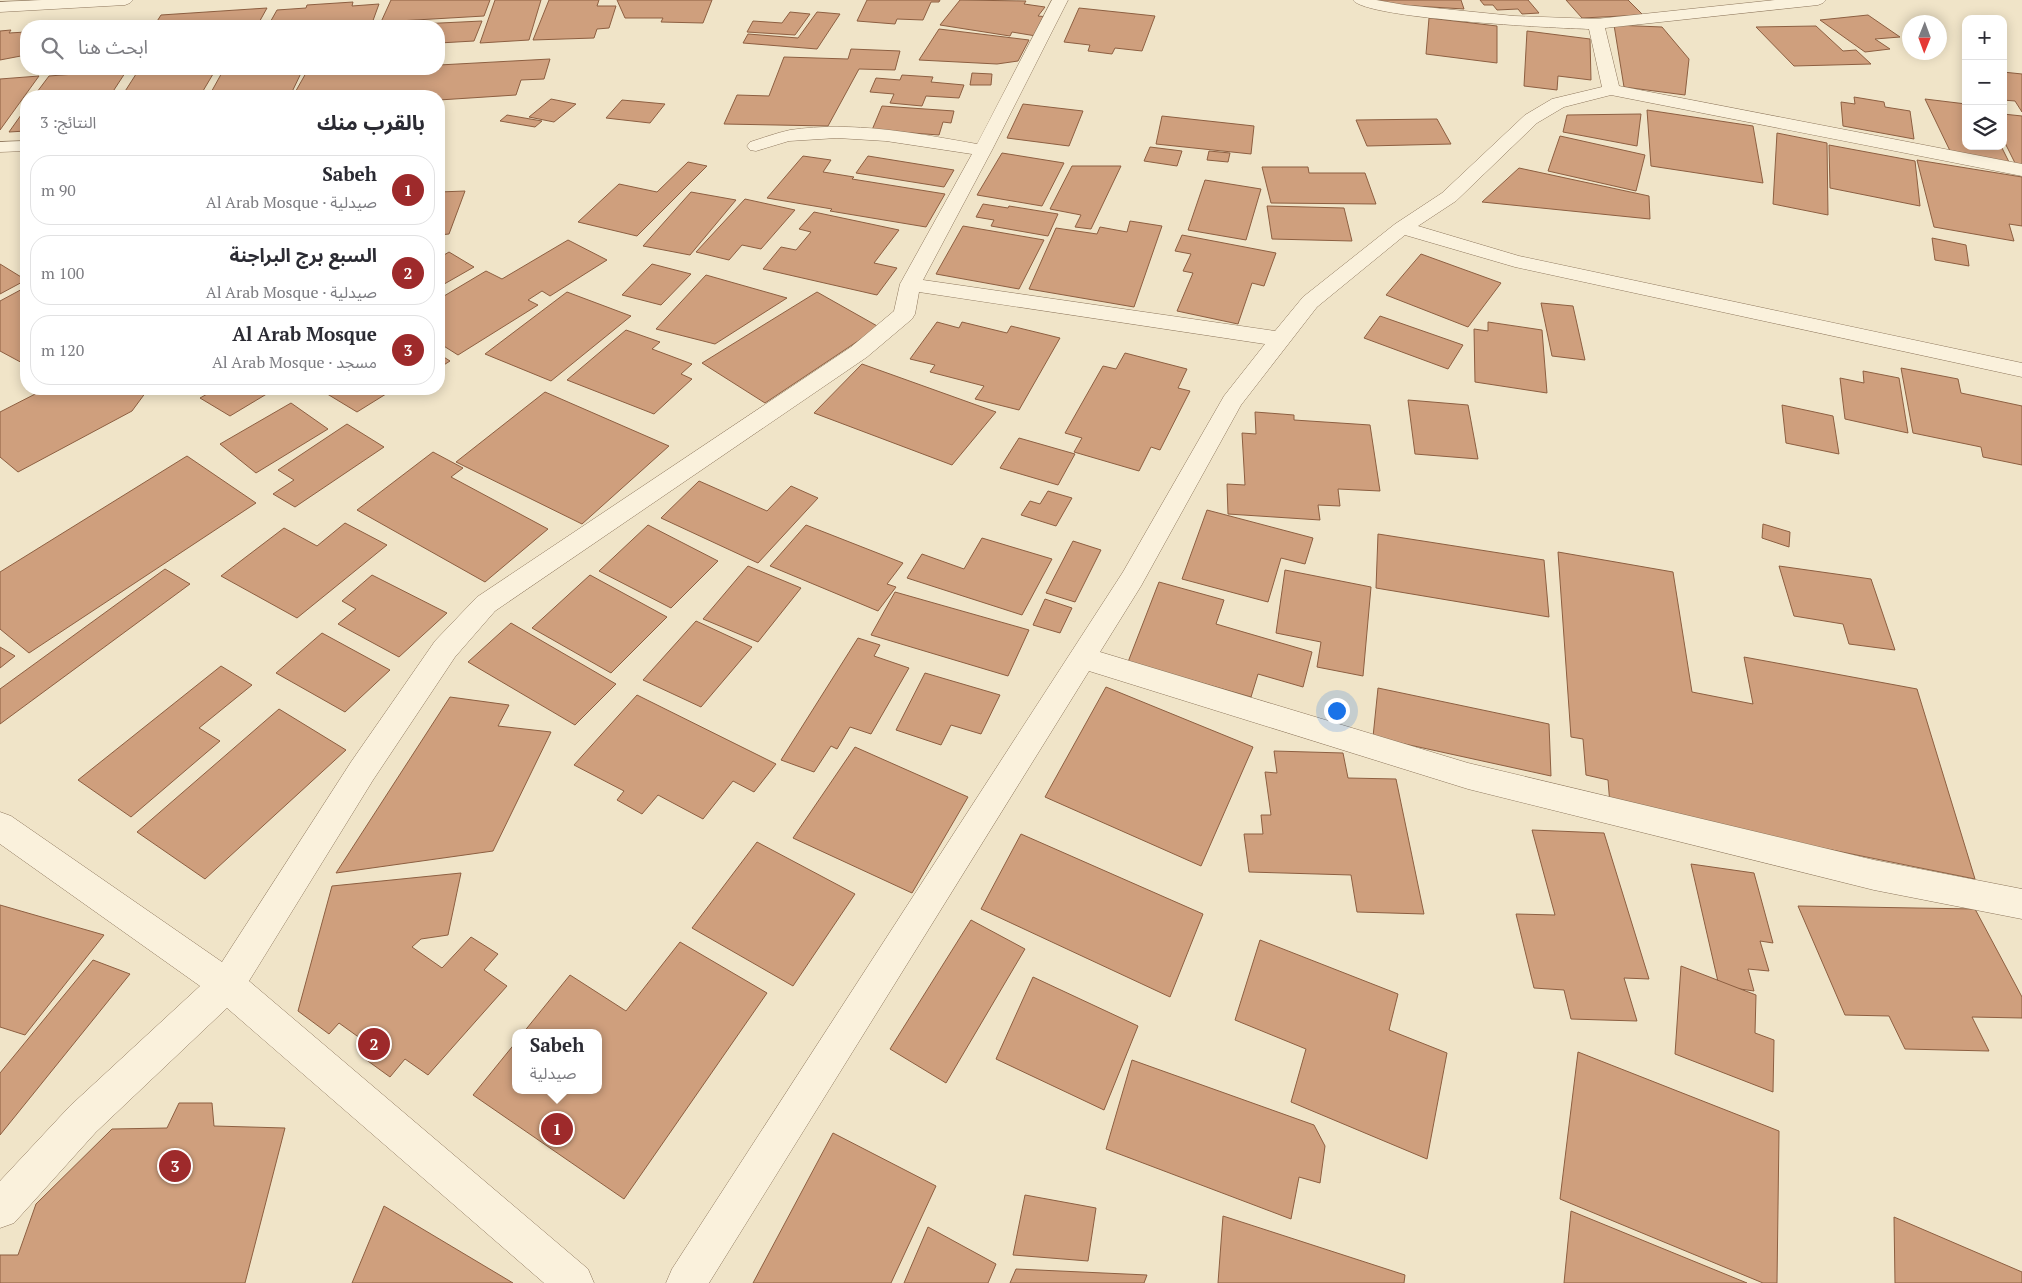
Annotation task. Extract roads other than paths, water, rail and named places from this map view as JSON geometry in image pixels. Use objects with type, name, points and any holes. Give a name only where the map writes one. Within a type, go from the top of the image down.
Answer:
[{"type":"street","points":[[0,7],[125,0]]},
{"type":"street","points":[[0,1209],[84,1118],[228,985],[368,762],[445,649],[486,604],[859,352],[904,314],[910,284],[983,150],[1060,0]]},
{"type":"street","points":[[1361,0],[1394,8],[1516,21],[1596,24],[1818,0]]},
{"type":"street","points":[[1596,24],[1611,90]]},
{"type":"street","points":[[686,1283],[1132,579],[1232,401],[1310,302],[1402,228],[1449,197],[1531,120],[1558,103],[1584,95],[1611,90],[1934,155],[2022,170]]},
{"type":"street","points":[[756,146],[788,136],[850,134],[896,136],[983,150]]},
{"type":"street","points":[[0,147],[20,146]]},
{"type":"street","points":[[1402,228],[1515,261],[2022,370]]},
{"type":"street","points":[[910,284],[1280,339]]},
{"type":"street","points":[[1083,658],[1468,776],[1874,875],[2022,904]]},
{"type":"street","points":[[0,826],[228,985],[574,1283]]},
{"type":"place","name":"السبع برج البراجنة","points":[[374,1044]]},
{"type":"place","name":"Sabeh","points":[[557,1129]]},
{"type":"place","name":"Al Arab Mosque","points":[[175,1166]]}]
